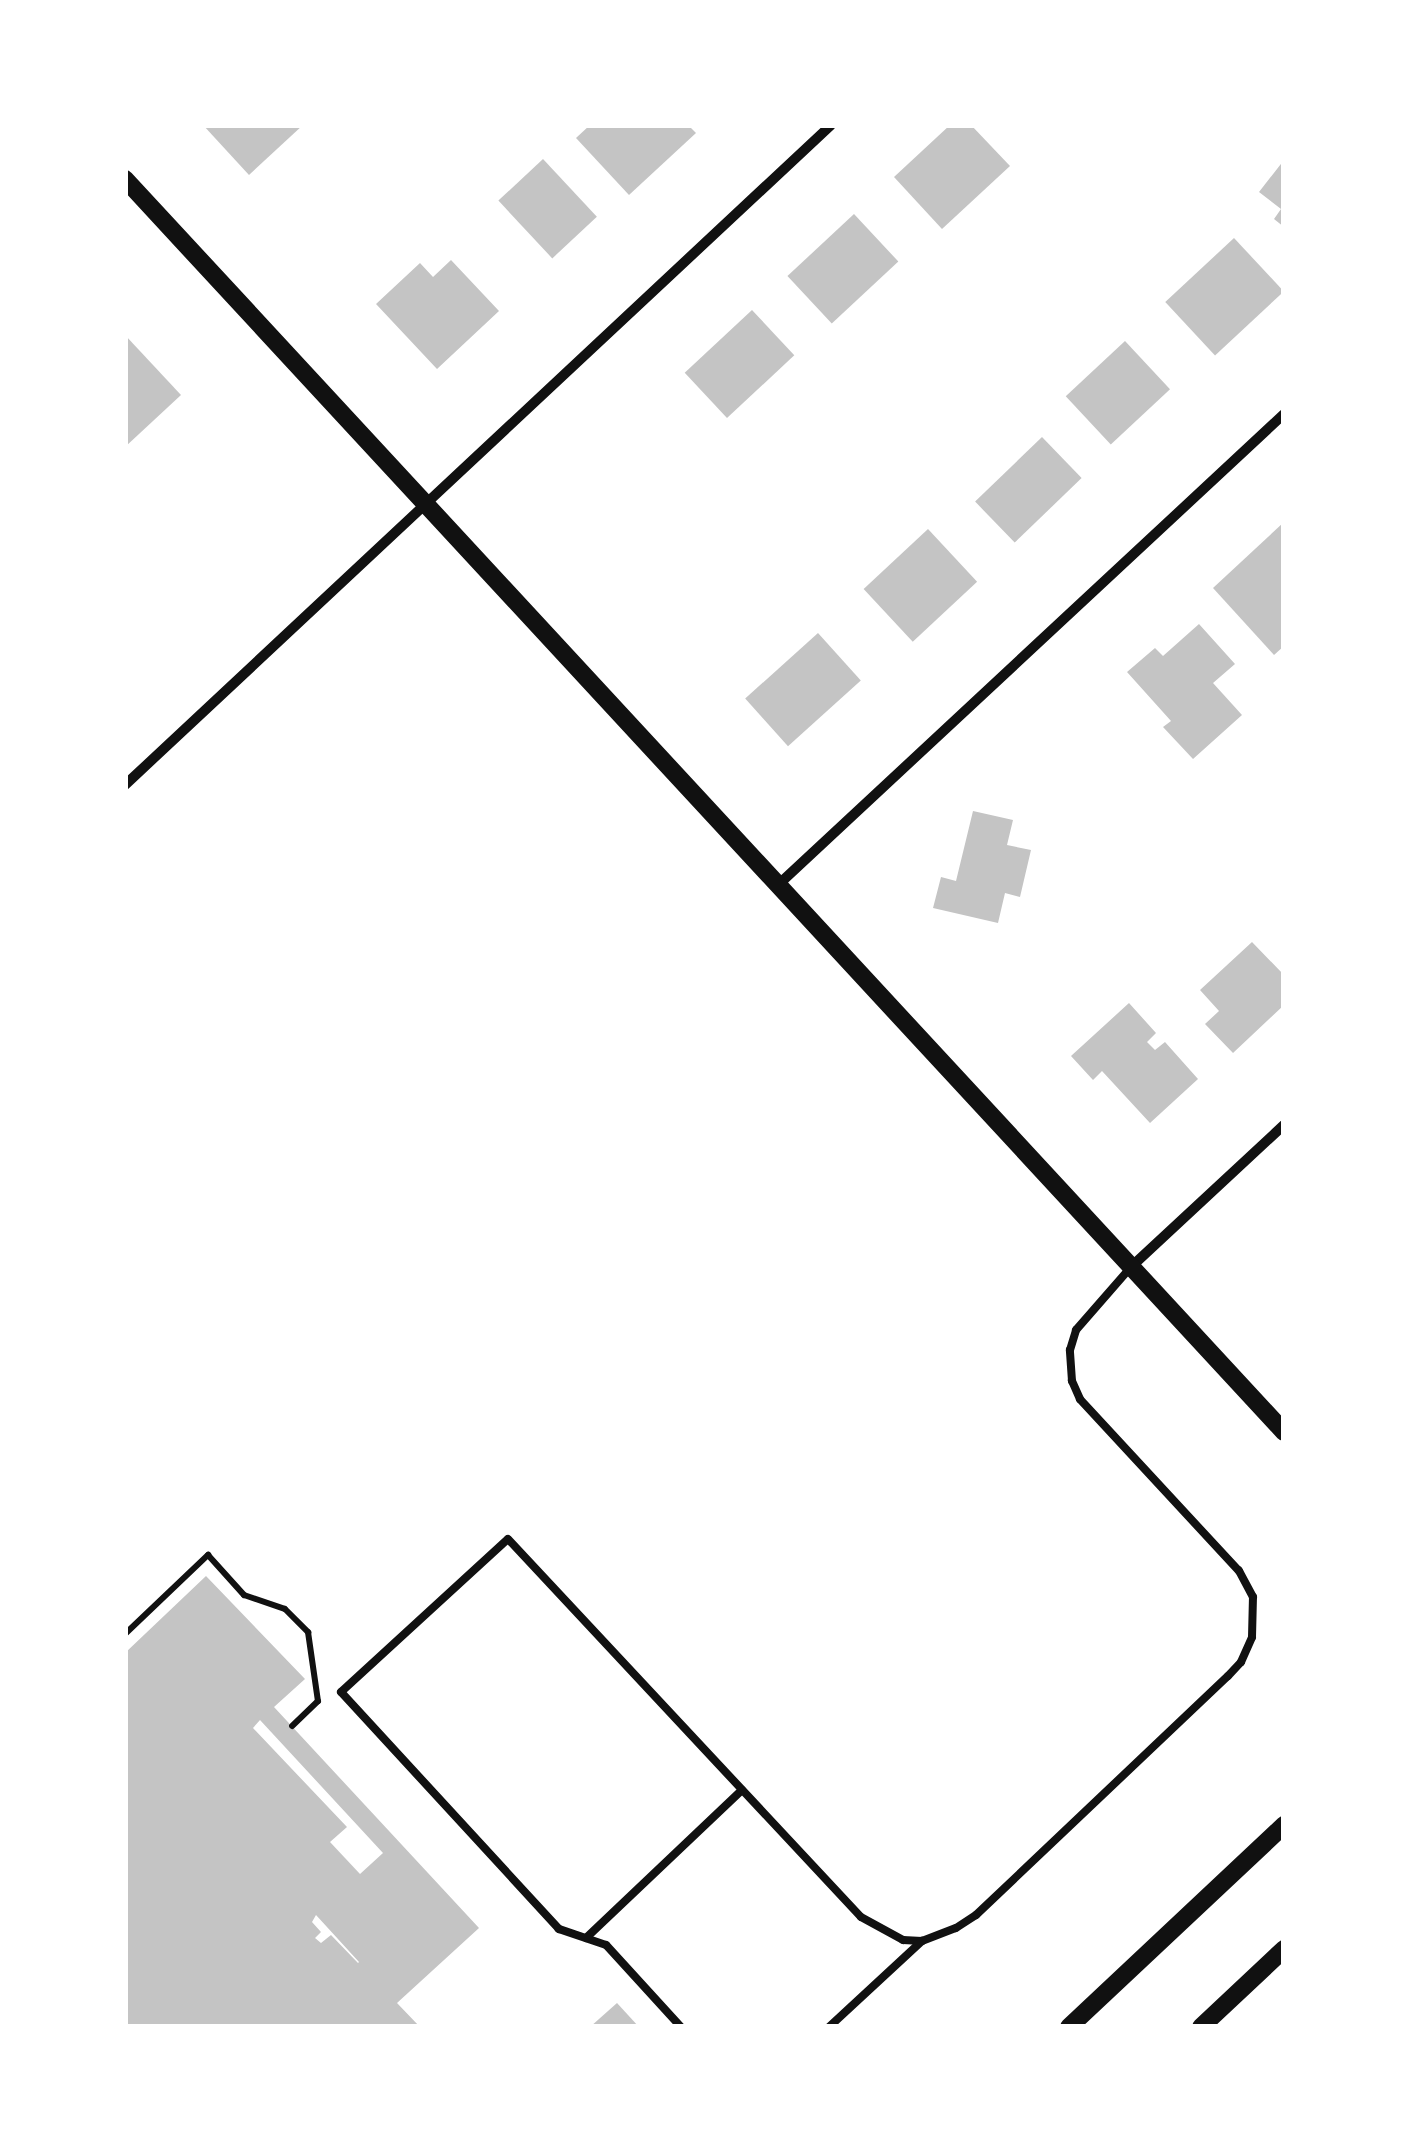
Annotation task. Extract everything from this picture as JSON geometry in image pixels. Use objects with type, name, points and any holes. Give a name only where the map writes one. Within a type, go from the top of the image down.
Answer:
[{"type":"street","points":[[125,785],[831,125]]},
{"type":"street","points":[[125,178],[1284,1432]]},
{"type":"street","points":[[778,885],[1284,414]]},
{"type":"street","points":[[1132,1267],[1284,1125]]},
{"type":"street","points":[[1069,2027],[1284,1825]]},
{"type":"street","points":[[1202,2027],[1284,1948]]},
{"type":"lane","points":[[829,2027],[922,1940],[976,1915],[1228,1676],[1248,1650],[1255,1608],[1239,1571],[1080,1399],[1072,1380],[1070,1350],[1076,1330],[1132,1267]]},
{"type":"lane","points":[[681,2027],[606,1945],[559,1930],[341,1692],[508,1539],[872,1926],[902,1940],[922,1940]]},
{"type":"lane","points":[[585,1938],[742,1790]]},
{"type":"path","points":[[125,1634],[208,1555],[244,1595],[285,1609],[308,1632],[318,1701],[292,1726]]},
{"type":"building","points":[[203,125],[303,125],[249,175]]},
{"type":"building","points":[[590,125],[688,125],[696,133],[629,195],[576,138]]},
{"type":"building","points":[[950,125],[971,125],[1010,166],[942,229],[894,177]]},
{"type":"building","points":[[543,159],[597,217],[552,258],[498,201]]},
{"type":"building","points":[[1284,160],[1284,227],[1274,219],[1281,209],[1259,192]]},
{"type":"building","points":[[854,214],[898,262],[832,324],[787,276]]},
{"type":"building","points":[[1234,238],[1284,291],[1215,355],[1165,302]]},
{"type":"building","points":[[451,260],[499,311],[437,369],[376,304],[420,263],[433,277]]},
{"type":"building","points":[[752,310],[794,355],[727,418],[685,373]]},
{"type":"building","points":[[125,335],[181,395],[125,447]]},
{"type":"building","points":[[1125,341],[1170,389],[1111,445],[1066,396]]},
{"type":"building","points":[[1042,437],[1082,478],[1015,543],[975,502]]},
{"type":"building","points":[[1284,522],[1284,646],[1274,655],[1213,588]]},
{"type":"building","points":[[928,529],[977,582],[913,642],[864,589]]},
{"type":"building","points":[[1199,624],[1235,664],[1213,683],[1242,715],[1193,759],[1163,727],[1171,721],[1127,672],[1155,648],[1163,656]]},
{"type":"building","points":[[818,633],[861,681],[788,746],[745,699]]},
{"type":"building","points":[[973,811],[1013,820],[1007,845],[1031,850],[1020,897],[1005,893],[998,923],[933,908],[941,877],[956,881]]},
{"type":"building","points":[[1252,942],[1284,975],[1284,1005],[1233,1053],[1205,1024],[1219,1011],[1200,990]]},
{"type":"building","points":[[1129,1003],[1156,1033],[1147,1042],[1155,1050],[1165,1042],[1198,1079],[1150,1123],[1102,1071],[1093,1080],[1071,1056]]},
{"type":"building","points":[[206,1576],[305,1679],[274,1707],[479,1928],[397,2003],[420,2027],[125,2027],[125,1653]],"holes":[[[260,1720],[383,1853],[360,1874],[330,1842],[347,1827],[253,1728]],[[316,1915],[359,1962],[358,1963],[331,1935],[321,1943],[315,1938],[321,1932],[312,1922]]]},
{"type":"building","points":[[617,2003],[639,2027],[590,2027]]}]
